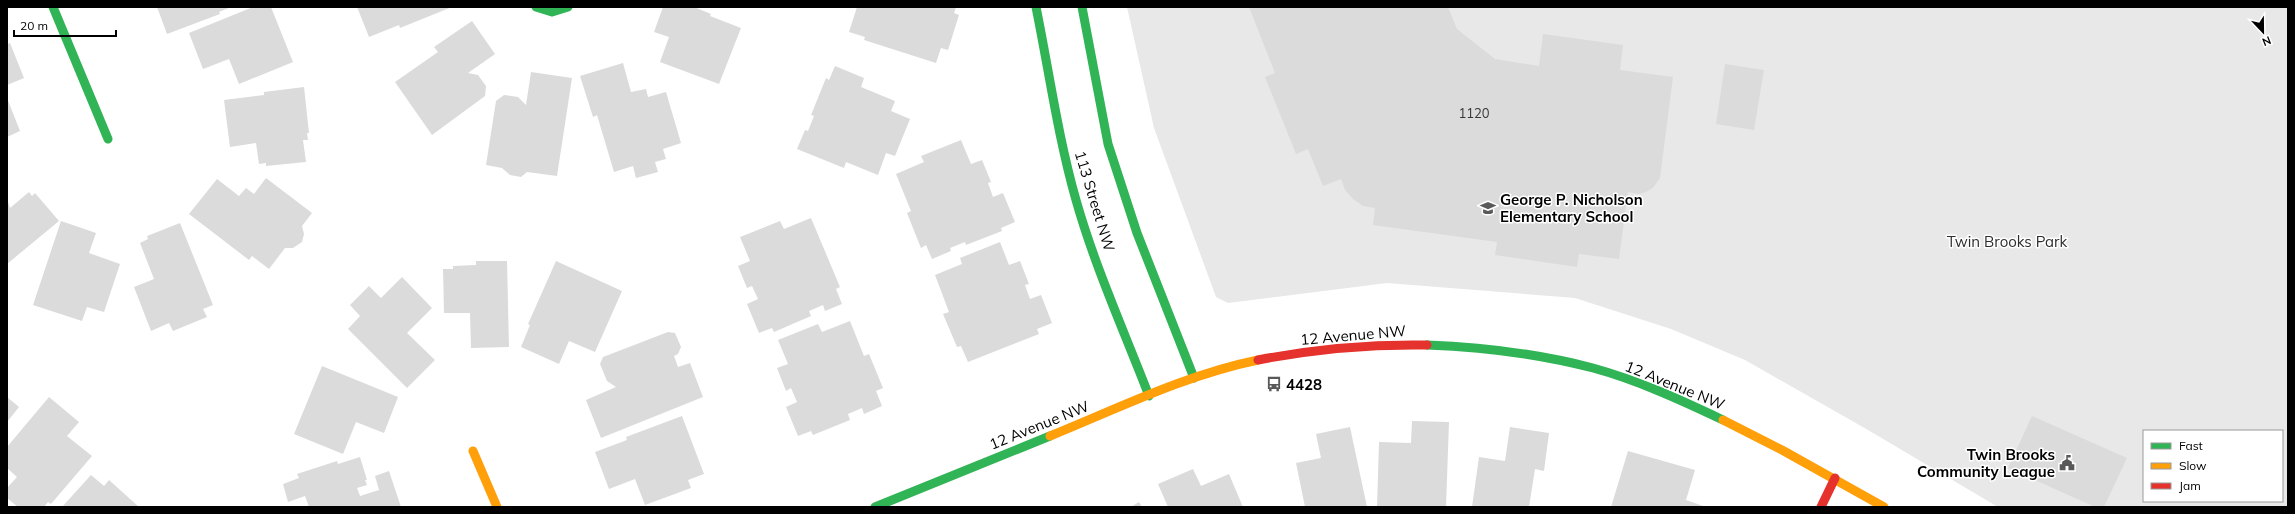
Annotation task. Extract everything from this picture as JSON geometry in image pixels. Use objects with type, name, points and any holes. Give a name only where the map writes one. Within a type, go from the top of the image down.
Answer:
[{"type":"street","points":[[54,7],[108,139]]},
{"type":"street","points":[[536,7],[543,11],[554,12],[568,7]]},
{"type":"street","name":"113 Street NW","points":[[1036,7],[1056,112],[1076,198],[1086,231],[1149,396]]},
{"type":"street","name":"113 Street NW","points":[[1082,7],[1099,106],[1108,144],[1130,212],[1194,378]]},
{"type":"street","name":"12 Avenue NW","points":[[875,507],[1194,378],[1252,362],[1293,354],[1351,347],[1404,344],[1440,344],[1501,351],[1553,359],[1608,373],[1708,412],[1835,478],[1884,507]]},
{"type":"street","points":[[474,451],[497,507]]},
{"type":"street","points":[[1821,507],[1835,478]]},
{"type":"green space","name":"Twin Brooks Park","points":[[1127,7],[2288,7],[2288,507],[1998,507],[1868,430],[1745,360],[1671,329],[1575,298],[1387,283],[1228,303],[1216,297],[1154,128]]},
{"type":"building","points":[[157,7],[231,7],[219,12],[220,14],[167,34]]},
{"type":"building","points":[[253,7],[271,7],[293,62],[239,84],[229,59],[203,69],[189,33]]},
{"type":"building","points":[[357,7],[452,7],[400,28],[399,25],[369,37]]},
{"type":"building","points":[[663,7],[694,7],[711,14],[710,16],[741,28],[719,84],[660,62],[669,37],[654,32]]},
{"type":"building","points":[[857,7],[956,7],[954,13],[959,15],[948,50],[941,48],[936,63],[864,40],[865,37],[849,32]]},
{"type":"building","points":[[1249,7],[1448,7],[1457,29],[1495,59],[1539,66],[1543,34],[1623,45],[1620,70],[1673,77],[1660,178],[1653,188],[1646,192],[1639,194],[1628,192],[1619,259],[1579,254],[1577,267],[1495,255],[1497,242],[1373,225],[1375,208],[1363,206],[1353,199],[1345,190],[1341,179],[1323,186],[1308,149],[1296,154],[1265,77],[1275,73]]},
{"type":"building","points":[[472,21],[495,54],[468,73],[478,75],[486,86],[485,96],[432,135],[395,82],[438,52],[434,47]]},
{"type":"building","points":[[10,43],[24,78],[7,85],[7,44]]},
{"type":"building","points":[[623,63],[631,92],[646,89],[648,97],[666,92],[681,143],[663,149],[666,159],[655,162],[658,172],[636,178],[633,166],[614,172],[597,115],[593,117],[580,76]]},
{"type":"building","points":[[1725,64],[1764,70],[1754,130],[1716,124]]},
{"type":"building","points":[[835,66],[864,78],[861,87],[895,101],[891,111],[910,119],[895,156],[886,153],[878,175],[846,162],[844,168],[797,149],[805,130],[808,131],[814,116],[811,115],[826,78],[829,80]]},
{"type":"building","points":[[531,72],[572,78],[557,176],[527,172],[521,177],[510,175],[502,168],[486,165],[496,101],[504,95],[518,97],[526,105]]},
{"type":"building","points":[[304,87],[309,133],[307,133],[308,140],[303,140],[306,162],[266,166],[266,163],[259,164],[256,143],[230,147],[224,100],[264,95],[264,92]]},
{"type":"building","points":[[7,98],[20,131],[7,137]]},
{"type":"building","points":[[961,140],[971,164],[982,160],[991,182],[988,183],[993,197],[1003,193],[1015,222],[1001,228],[1002,231],[966,245],[965,242],[950,248],[951,251],[932,259],[926,245],[921,248],[907,213],[911,211],[896,174],[924,162],[921,156]]},
{"type":"building","points":[[266,178],[312,213],[302,226],[304,234],[302,242],[293,248],[285,248],[269,269],[252,256],[249,260],[189,214],[217,179],[239,196],[246,188],[254,194]]},
{"type":"building","points":[[29,192],[32,196],[35,193],[59,221],[7,264],[7,199],[10,208]]},
{"type":"building","points":[[811,218],[840,287],[836,289],[842,304],[825,311],[823,305],[809,311],[811,316],[774,332],[772,328],[759,333],[747,304],[758,299],[752,286],[747,288],[738,266],[750,261],[740,237],[780,221],[784,229]]},
{"type":"building","points":[[61,221],[96,233],[89,253],[120,264],[104,312],[87,307],[82,321],[33,305]]},
{"type":"building","points":[[180,223],[213,305],[203,309],[207,317],[173,331],[169,323],[151,331],[134,287],[154,279],[140,243],[148,239],[147,236]]},
{"type":"building","points":[[1000,242],[1009,265],[1020,261],[1029,284],[1025,285],[1030,299],[1041,295],[1052,323],[1037,329],[1039,334],[968,362],[961,346],[957,347],[943,314],[949,312],[935,275],[962,264],[960,258]]},
{"type":"building","points":[[476,261],[507,261],[509,347],[471,348],[470,313],[444,313],[443,269],[453,269],[453,266],[476,265]]},
{"type":"building","points":[[556,261],[622,291],[595,352],[569,341],[559,364],[521,347],[530,325],[528,324]]},
{"type":"building","points":[[402,277],[432,308],[407,333],[435,360],[407,388],[348,329],[360,316],[350,305],[369,286],[381,298]]},
{"type":"building","points":[[850,321],[864,356],[869,354],[883,388],[876,391],[882,406],[864,414],[862,408],[848,414],[850,420],[813,435],[811,431],[798,436],[786,407],[797,402],[791,388],[786,391],[777,368],[788,364],[778,340],[818,324],[822,332]]},
{"type":"building","points":[[668,332],[675,333],[681,347],[678,354],[674,356],[678,367],[690,363],[703,397],[601,438],[586,400],[616,387],[607,381],[600,364],[603,357]]},
{"type":"building","points":[[322,366],[398,397],[384,433],[356,422],[343,454],[294,434]]},
{"type":"building","points":[[7,397],[19,407],[7,422]]},
{"type":"building","points":[[49,397],[79,422],[67,436],[92,456],[51,504],[48,502],[44,507],[18,507],[7,498],[7,488],[17,477],[7,468],[7,447]]},
{"type":"building","points":[[682,416],[704,474],[688,480],[691,488],[645,505],[635,479],[609,489],[595,452],[627,440],[626,437]]},
{"type":"building","name":"Twin Brooks Community League","points":[[2032,416],[2127,458],[2104,507],[2095,507],[2008,468]]},
{"type":"building","points":[[1412,421],[1449,422],[1446,507],[1377,507],[1379,442],[1411,443]]},
{"type":"building","points":[[1350,427],[1367,507],[1305,507],[1296,463],[1321,458],[1316,434]]},
{"type":"building","points":[[1510,427],[1549,433],[1544,471],[1535,469],[1529,507],[1472,507],[1479,457],[1505,461]]},
{"type":"building","points":[[1628,451],[1695,470],[1686,500],[1706,507],[1611,507]]},
{"type":"building","points":[[360,457],[367,480],[365,480],[367,485],[357,488],[360,496],[379,490],[375,476],[389,471],[401,507],[309,507],[305,496],[288,502],[283,484],[299,478],[297,474],[337,461],[338,464]]},
{"type":"building","points":[[1193,469],[1201,486],[1229,474],[1243,507],[1168,507],[1158,484]]},
{"type":"building","points":[[91,475],[104,486],[109,480],[139,507],[62,507]]},
{"type":"building","points":[[1139,502],[1142,507],[1131,507]]},
{"type":"traffic: fast","points":[[53,7],[108,139]]},
{"type":"traffic: fast","points":[[536,7],[552,12],[568,7]]},
{"type":"traffic: fast","points":[[1036,7],[1059,128],[1076,200],[1092,250],[1149,396]]},
{"type":"traffic: fast","points":[[1082,7],[1108,144],[1137,233],[1194,378]]},
{"type":"traffic: fast","points":[[1427,345],[1469,347],[1510,352],[1593,368],[1642,384],[1723,420]]},
{"type":"traffic: fast","points":[[875,507],[1050,436]]},
{"type":"traffic: slow","points":[[1050,436],[1178,383],[1231,366],[1258,360]]},
{"type":"traffic: slow","points":[[1723,420],[1782,450],[1884,507]]},
{"type":"traffic: slow","points":[[473,451],[497,507]]},
{"type":"traffic: jam","points":[[1258,360],[1342,348],[1384,345],[1427,345]]},
{"type":"traffic: jam","points":[[1821,507],[1835,478]]},
{"type":"place","name":"George P. Nicholson Elementary School","points":[[1488,208]]},
{"type":"place","name":"4428","points":[[1274,384]]},
{"type":"place","name":"Twin Brooks Community League","points":[[2067,463]]}]
